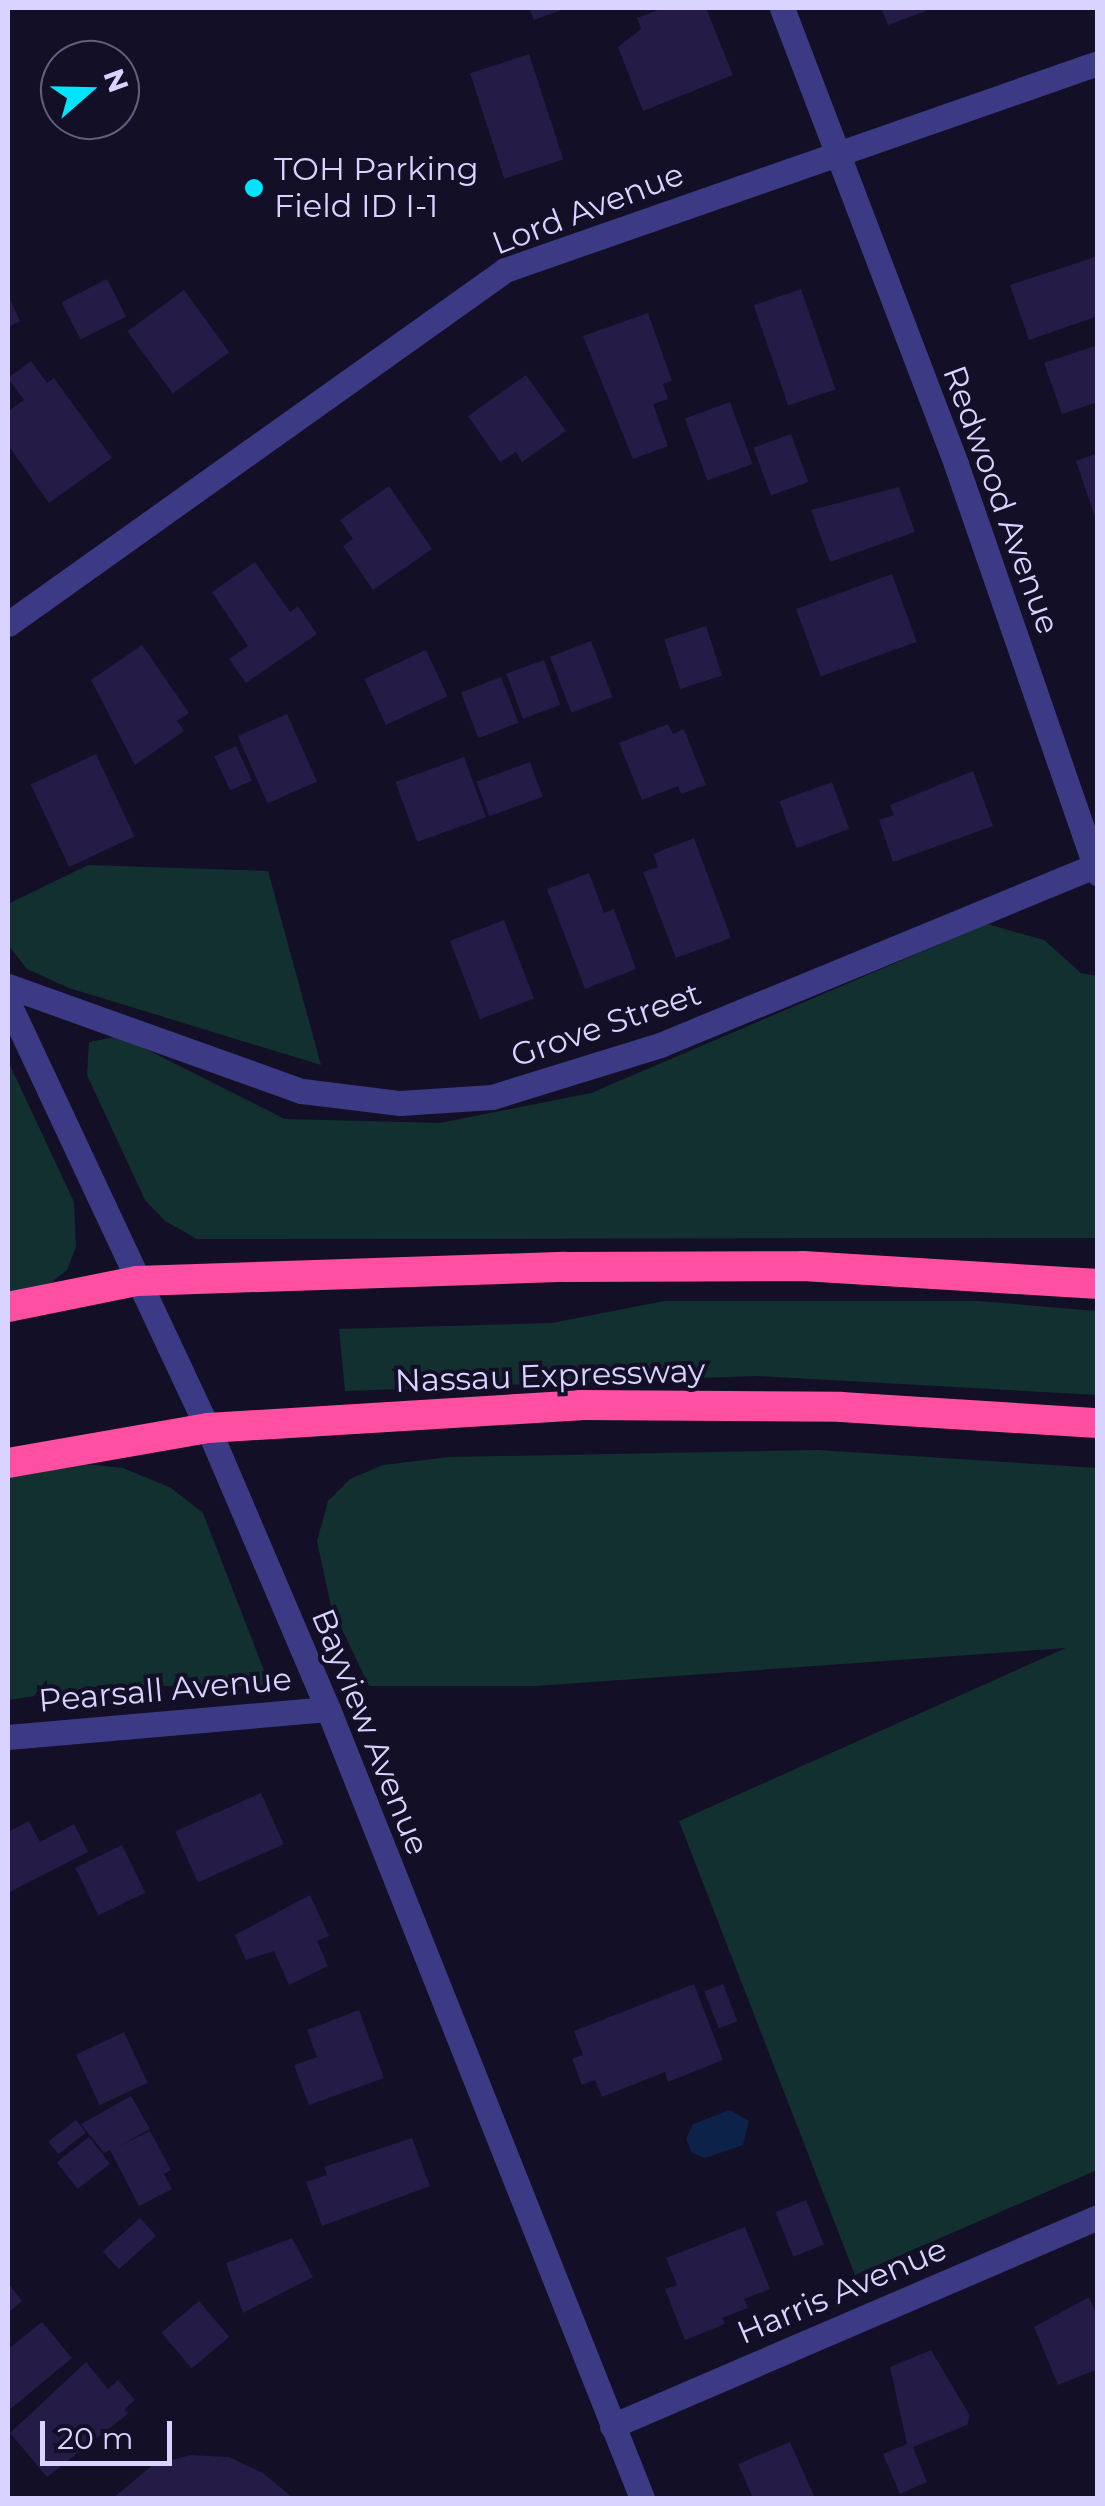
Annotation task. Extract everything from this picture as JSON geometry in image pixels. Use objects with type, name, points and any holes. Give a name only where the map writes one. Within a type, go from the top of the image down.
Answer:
[{"type":"highway","points":[[8,1307],[137,1281],[726,1264],[1098,1284]]},
{"type":"highway","name":"Nassau Expressway","points":[[8,1463],[208,1428],[666,1404],[1098,1423]]},
{"type":"street","name":"Redwood Avenue","points":[[782,8],[956,464],[1096,869]]},
{"type":"street","name":"Lord Avenue","points":[[8,624],[505,270],[1098,64]]},
{"type":"street","name":"Grove Street","points":[[8,986],[302,1091],[400,1103],[492,1097],[660,1045],[1096,869]]},
{"type":"street","name":"Bayview Avenue","points":[[8,1002],[208,1428],[328,1709],[642,2498]]},
{"type":"street","name":"Pearsall Avenue","points":[[8,1737],[328,1709]]},
{"type":"street","name":"Harris Avenue","points":[[612,2426],[1098,2216]]},
{"type":"green space","points":[[88,865],[268,871],[321,1065],[69,988],[27,969],[8,945],[8,904]]},
{"type":"green space","points":[[987,924],[1044,940],[1081,973],[1097,976],[1097,1238],[197,1239],[165,1221],[145,1200],[87,1075],[89,1042],[120,1036],[285,1119],[440,1123],[591,1093]]},
{"type":"green space","points":[[8,1061],[74,1202],[76,1247],[67,1270],[48,1285],[8,1298]]},
{"type":"green space","points":[[664,1301],[978,1301],[1097,1311],[1097,1395],[756,1376],[345,1391],[339,1329],[552,1323]]},
{"type":"green space","points":[[818,1450],[1098,1468],[1097,2170],[855,2275],[679,1821],[1066,1648],[536,1686],[369,1686],[331,1606],[317,1541],[328,1501],[350,1479],[383,1465],[450,1457]]},
{"type":"green space","points":[[85,1464],[123,1468],[171,1488],[203,1513],[270,1686],[103,1686],[8,1700],[8,1475]]},
{"type":"water","points":[[730,2110],[749,2121],[743,2145],[705,2158],[692,2153],[686,2139],[693,2124]]},
{"type":"building","points":[[529,8],[567,8],[534,20]]},
{"type":"building","points":[[663,8],[706,8],[733,75],[643,111],[618,47],[641,29],[637,18]]},
{"type":"building","points":[[881,8],[934,8],[888,25]]},
{"type":"building","points":[[529,54],[563,160],[504,179],[470,73]]},
{"type":"building","points":[[1098,256],[1098,316],[1029,340],[1010,285]]},
{"type":"building","points":[[107,279],[126,316],[81,340],[62,302]]},
{"type":"building","points":[[801,289],[836,389],[788,406],[754,305]]},
{"type":"building","points":[[184,290],[229,352],[173,393],[127,331]]},
{"type":"building","points":[[8,295],[20,321],[8,327]]},
{"type":"building","points":[[648,313],[672,381],[663,384],[668,399],[653,404],[668,446],[633,459],[583,336]]},
{"type":"building","points":[[1098,345],[1098,402],[1062,414],[1044,363]]},
{"type":"building","points":[[31,361],[47,383],[54,378],[112,458],[49,503],[8,445],[8,411],[24,400],[8,378]]},
{"type":"building","points":[[526,375],[566,431],[522,462],[516,452],[500,462],[468,416]]},
{"type":"building","points":[[730,402],[753,464],[707,480],[685,418]]},
{"type":"building","points":[[791,434],[808,482],[771,496],[753,448]]},
{"type":"building","points":[[1098,453],[1098,523],[1097,523],[1076,461]]},
{"type":"building","points":[[389,486],[432,549],[373,590],[343,546],[353,539],[340,520]]},
{"type":"building","points":[[899,487],[915,532],[830,562],[811,510]]},
{"type":"building","points":[[255,562],[290,612],[298,606],[317,634],[246,683],[229,659],[248,646],[212,592]]},
{"type":"building","points":[[892,574],[917,642],[821,677],[796,609]]},
{"type":"building","points":[[706,626],[722,675],[680,689],[664,640]]},
{"type":"building","points":[[591,641],[613,697],[571,713],[550,657]]},
{"type":"building","points":[[142,645],[189,713],[177,721],[184,731],[135,765],[91,680]]},
{"type":"building","points":[[426,650],[448,696],[386,725],[364,679]]},
{"type":"building","points":[[544,660],[560,705],[523,719],[506,674]]},
{"type":"building","points":[[501,677],[519,723],[478,738],[461,692]]},
{"type":"building","points":[[287,714],[317,782],[268,804],[238,736]]},
{"type":"building","points":[[668,724],[673,734],[684,729],[706,785],[681,794],[678,786],[642,800],[619,743]]},
{"type":"building","points":[[236,746],[252,780],[230,791],[214,756]]},
{"type":"building","points":[[96,754],[134,836],[69,867],[31,784]]},
{"type":"building","points":[[464,757],[486,817],[417,842],[395,782]]},
{"type":"building","points":[[530,762],[543,797],[489,816],[476,781]]},
{"type":"building","points":[[973,771],[993,826],[893,862],[879,820],[894,815],[890,805]]},
{"type":"building","points":[[832,782],[849,829],[796,848],[779,801]]},
{"type":"building","points":[[694,838],[731,938],[676,958],[643,872],[658,867],[653,854]]},
{"type":"building","points":[[589,873],[604,913],[614,909],[636,969],[585,989],[547,889]]},
{"type":"building","points":[[504,920],[534,998],[480,1019],[450,941]]},
{"type":"building","points":[[261,1793],[284,1844],[198,1882],[175,1831]]},
{"type":"building","points":[[29,1821],[40,1842],[74,1824],[88,1852],[8,1893],[8,1832]]},
{"type":"building","points":[[122,1845],[145,1893],[98,1915],[75,1868]]},
{"type":"building","points":[[310,1895],[329,1936],[317,1941],[328,1966],[289,1985],[274,1951],[246,1960],[235,1935]]},
{"type":"building","points":[[694,1984],[723,2060],[668,2082],[665,2072],[602,2097],[595,2080],[582,2085],[572,2059],[583,2055],[574,2031]]},
{"type":"building","points":[[723,1984],[737,2021],[719,2029],[704,1991]]},
{"type":"building","points":[[359,2010],[384,2078],[309,2105],[294,2065],[317,2057],[307,2030]]},
{"type":"building","points":[[124,2032],[148,2083],[100,2105],[76,2054]]},
{"type":"building","points":[[131,2096],[150,2129],[118,2147],[150,2131],[171,2170],[164,2174],[172,2189],[139,2206],[110,2150],[104,2153],[81,2124]]},
{"type":"building","points":[[76,2120],[86,2133],[58,2154],[48,2142]]},
{"type":"building","points":[[89,2137],[110,2164],[78,2189],[57,2162]]},
{"type":"building","points":[[412,2138],[430,2186],[322,2226],[306,2182],[327,2175],[324,2167]]},
{"type":"building","points":[[806,2200],[824,2245],[793,2257],[775,2212]]},
{"type":"building","points":[[140,2218],[156,2236],[119,2269],[103,2251]]},
{"type":"building","points":[[745,2227],[770,2289],[744,2299],[748,2308],[722,2318],[725,2324],[685,2340],[665,2289],[677,2285],[666,2258]]},
{"type":"building","points":[[292,2238],[313,2277],[243,2313],[226,2263]]},
{"type":"building","points":[[8,2283],[22,2301],[8,2313]]},
{"type":"building","points":[[1089,2297],[1098,2317],[1098,2369],[1058,2385],[1034,2327]]},
{"type":"building","points":[[199,2301],[229,2337],[192,2369],[161,2332]]},
{"type":"building","points":[[42,2322],[72,2358],[8,2411],[8,2349]]},
{"type":"building","points":[[931,2350],[970,2416],[967,2425],[913,2447],[927,2482],[900,2494],[883,2454],[907,2444],[890,2367]]},
{"type":"building","points":[[86,2362],[108,2389],[118,2380],[135,2400],[124,2410],[129,2413],[47,2477],[10,2433]]},
{"type":"building","points":[[790,2442],[815,2498],[753,2498],[738,2464]]},
{"type":"building","points":[[191,2455],[229,2457],[263,2473],[293,2498],[113,2498],[154,2464]]},
{"type":"place","name":"TOH Parking Field ID I-1","points":[[254,188]]}]
